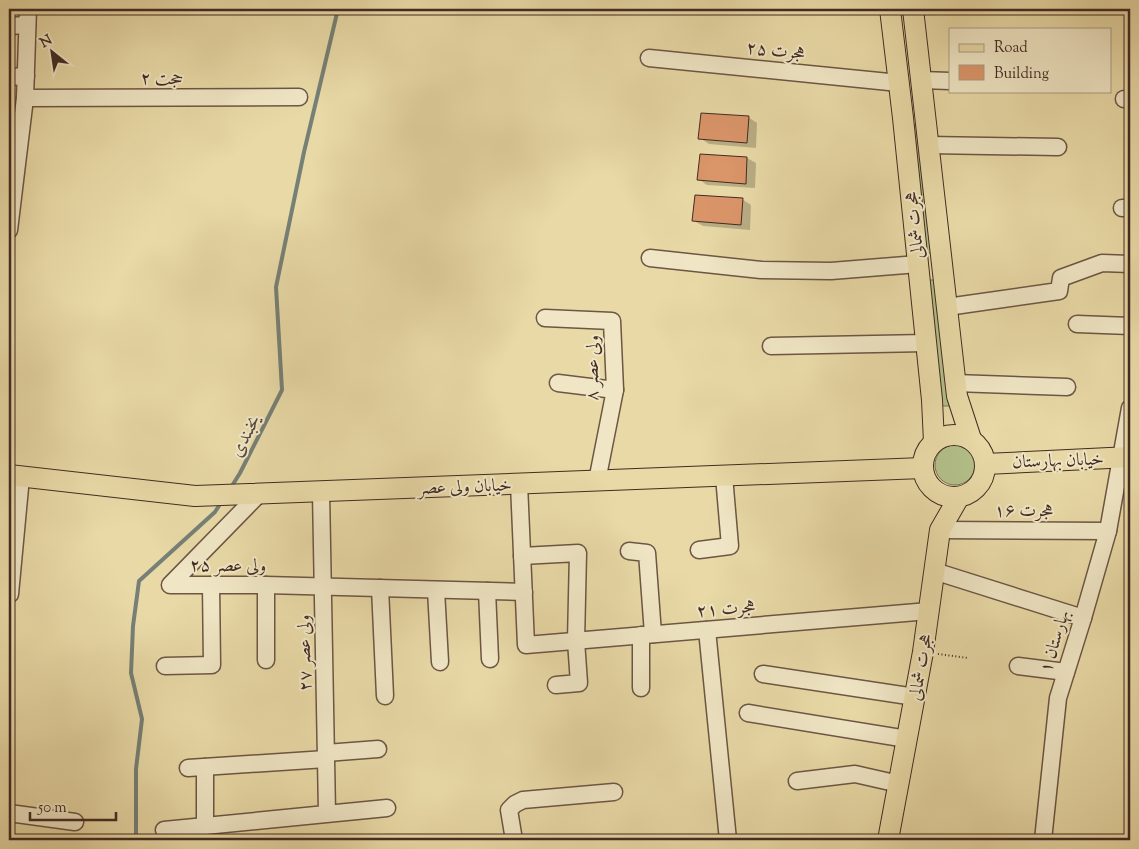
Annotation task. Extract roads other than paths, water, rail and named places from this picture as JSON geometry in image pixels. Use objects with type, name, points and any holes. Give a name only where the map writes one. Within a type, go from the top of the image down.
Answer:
[{"type":"main road","name":"هجرت شمالی","points":[[890,9],[926,342],[934,442]]},
{"type":"main road","name":"هجرت شمالی","points":[[913,9],[957,396],[971,439]]},
{"type":"main road","points":[[934,490],[945,496],[959,497],[968,494],[981,482],[985,473],[983,454],[971,439],[952,435],[943,437],[934,442],[924,458],[923,468],[925,476],[934,490],[940,530]]},
{"type":"main road","name":"خیابان بهارستان","points":[[985,464],[1126,458]]},
{"type":"main road","name":"خیابان ولی عصر","points":[[15,476],[195,496],[923,468]]},
{"type":"main road","name":"هجرت شمالی","points":[[888,840],[923,652],[940,530],[959,497]]},
{"type":"street","points":[[9,26],[28,17],[25,98],[9,225]]},
{"type":"street","name":"هجرت ۲۵","points":[[649,58],[899,82]]},
{"type":"street","points":[[9,77],[26,76]]},
{"type":"street","points":[[921,80],[949,81]]},
{"type":"street","name":"حجت ۲","points":[[25,98],[299,97]]},
{"type":"street","points":[[928,145],[1058,146]]},
{"type":"street","points":[[650,258],[761,270],[831,271],[918,264]]},
{"type":"street","points":[[947,307],[1059,291],[1061,278],[1102,264],[1130,264]]},
{"type":"street","name":"ولی عصر ۸","points":[[545,318],[612,321],[615,390],[597,481]]},
{"type":"street","points":[[1077,324],[1130,326]]},
{"type":"street","points":[[771,346],[926,342]]},
{"type":"street","points":[[558,382],[615,390]]},
{"type":"street","points":[[956,383],[1067,387]]},
{"type":"street","name":"بهارستان ۱","points":[[1043,840],[1058,698],[1108,531],[1126,458],[1130,408]]},
{"type":"street","points":[[10,594],[15,476]]},
{"type":"street","points":[[699,550],[730,546],[724,476]]},
{"type":"street","points":[[519,484],[524,592]]},
{"type":"street","name":"ولی عصر ۲۷","points":[[321,492],[328,813]]},
{"type":"street","name":"ولی عصر ۲۵","points":[[259,494],[170,585],[266,585],[524,592]]},
{"type":"street","name":"هجرت ۱۶","points":[[940,530],[1108,531]]},
{"type":"street","points":[[629,551],[647,553],[647,635],[641,688]]},
{"type":"street","points":[[522,556],[578,553],[576,640],[579,683],[556,685]]},
{"type":"street","points":[[934,571],[1083,618]]},
{"type":"street","points":[[166,666],[212,665],[211,585]]},
{"type":"street","points":[[266,585],[266,660]]},
{"type":"street","points":[[380,588],[385,696]]},
{"type":"street","points":[[436,590],[440,662]]},
{"type":"street","points":[[487,591],[490,659]]},
{"type":"street","name":"هجرت ۲۱","points":[[524,592],[526,645],[929,611]]},
{"type":"street","points":[[707,630],[728,840]]},
{"type":"street","points":[[1018,666],[1066,672]]},
{"type":"street","points":[[763,674],[915,696]]},
{"type":"street","points":[[748,713],[907,739]]},
{"type":"street","points":[[188,768],[326,756],[378,749]]},
{"type":"street","points":[[205,767],[205,826]]},
{"type":"street","points":[[797,781],[855,774],[898,784]]},
{"type":"street","points":[[514,840],[509,810],[523,800],[614,792]]},
{"type":"street","points":[[164,830],[387,808]]},
{"type":"street","points":[[9,813],[75,822]]},
{"type":"waterway","name":"یخبندی","points":[[230,489],[282,390],[276,287],[304,152],[338,9]]},
{"type":"waterway","name":"یخبندی","points":[[136,840],[136,769],[142,719],[131,673],[133,626],[139,581],[215,512],[222,501]]}]
